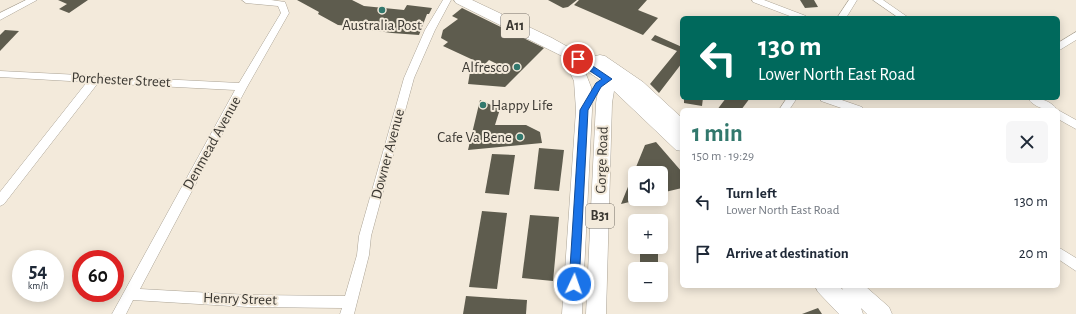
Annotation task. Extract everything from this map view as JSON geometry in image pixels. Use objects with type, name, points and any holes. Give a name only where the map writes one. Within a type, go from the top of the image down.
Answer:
[{"type":"main road","name":"A11","points":[[461,0],[554,44],[568,53],[612,75],[638,86],[680,126]]},
{"type":"main road","name":"A11","points":[[484,0],[584,49],[680,143]]},
{"type":"main road","name":"Gorge Road","points":[[568,53],[582,78],[584,85],[584,110],[572,314]]},
{"type":"main road","name":"Gorge Road","points":[[584,110],[598,85],[612,75]]},
{"type":"main road","name":"Gorge Road","points":[[596,314],[604,103],[612,75]]},
{"type":"main road","points":[[827,288],[853,314]]},
{"type":"main road","points":[[853,288],[882,314]]},
{"type":"street","points":[[0,17],[34,0]]},
{"type":"street","name":"Denmead Avenue","points":[[119,314],[242,87],[285,13],[282,4],[246,0]]},
{"type":"street","name":"Downer Avenue","points":[[349,308],[363,255],[365,236],[409,78],[428,35],[447,0]]},
{"type":"street","points":[[756,0],[798,16]]},
{"type":"street","points":[[842,16],[853,0]]},
{"type":"street","points":[[877,0],[902,16]]},
{"type":"street","points":[[1060,47],[1076,35]]},
{"type":"street","name":"Porchester Street","points":[[0,74],[242,87]]},
{"type":"street","points":[[0,201],[95,79]]},
{"type":"street","points":[[830,100],[852,108]]},
{"type":"street","points":[[1036,100],[1049,108]]},
{"type":"street","points":[[1060,115],[1076,125]]},
{"type":"street","points":[[1060,253],[1076,265]]},
{"type":"street","name":"Henry Street","points":[[130,294],[349,308]]},
{"type":"building","points":[[58,0],[88,0],[69,13],[59,9],[67,4]]},
{"type":"building","points":[[297,0],[352,0],[364,6],[404,10],[407,5],[432,8],[429,14],[427,14],[419,35],[392,33],[370,30],[371,28],[338,25],[318,14],[319,12]]},
{"type":"building","points":[[548,0],[577,0],[568,7],[563,8]]},
{"type":"building","points":[[579,0],[647,0],[638,10],[658,18],[643,35],[574,5]]},
{"type":"building","points":[[800,0],[814,0],[818,7],[805,8]]},
{"type":"building","points":[[462,8],[544,48],[505,87],[468,84],[470,72],[486,73],[497,64],[489,60],[484,65],[443,46],[448,42],[441,38],[443,30],[458,19],[452,16]]},
{"type":"building","points":[[5,30],[19,31],[0,51],[0,35]]},
{"type":"building","points":[[655,35],[680,46],[680,66],[659,93],[650,84],[677,51],[651,40]]},
{"type":"building","points":[[480,100],[500,109],[495,125],[526,125],[540,132],[542,143],[468,150]]},
{"type":"building","points":[[684,100],[703,100],[702,106],[684,103]]},
{"type":"building","points":[[724,100],[748,100],[742,108],[718,108]]},
{"type":"building","points":[[656,142],[680,170],[680,188],[668,191],[668,166],[636,166],[645,145]]},
{"type":"building","points":[[539,148],[564,150],[559,191],[534,189]]},
{"type":"building","points":[[492,154],[515,155],[509,195],[485,193]]},
{"type":"building","points":[[628,187],[628,202],[621,204]]},
{"type":"building","points":[[482,211],[507,213],[497,289],[469,287]]},
{"type":"building","points":[[530,215],[559,217],[553,281],[522,278]]},
{"type":"building","points":[[640,254],[658,254],[658,262],[640,262]]},
{"type":"building","points":[[466,296],[527,300],[526,314],[463,314]]},
{"type":"building","points":[[818,308],[822,314],[802,314]]},
{"type":"place","name":"Australia Post","points":[[382,10]]},
{"type":"place","name":"Alfresco","points":[[517,67]]},
{"type":"place","name":"Happy Life","points":[[483,105]]},
{"type":"place","name":"Cafe Va Bene","points":[[520,137]]},
{"type":"route","points":[[574,284],[584,110],[598,85],[608,79],[578,59]]}]
